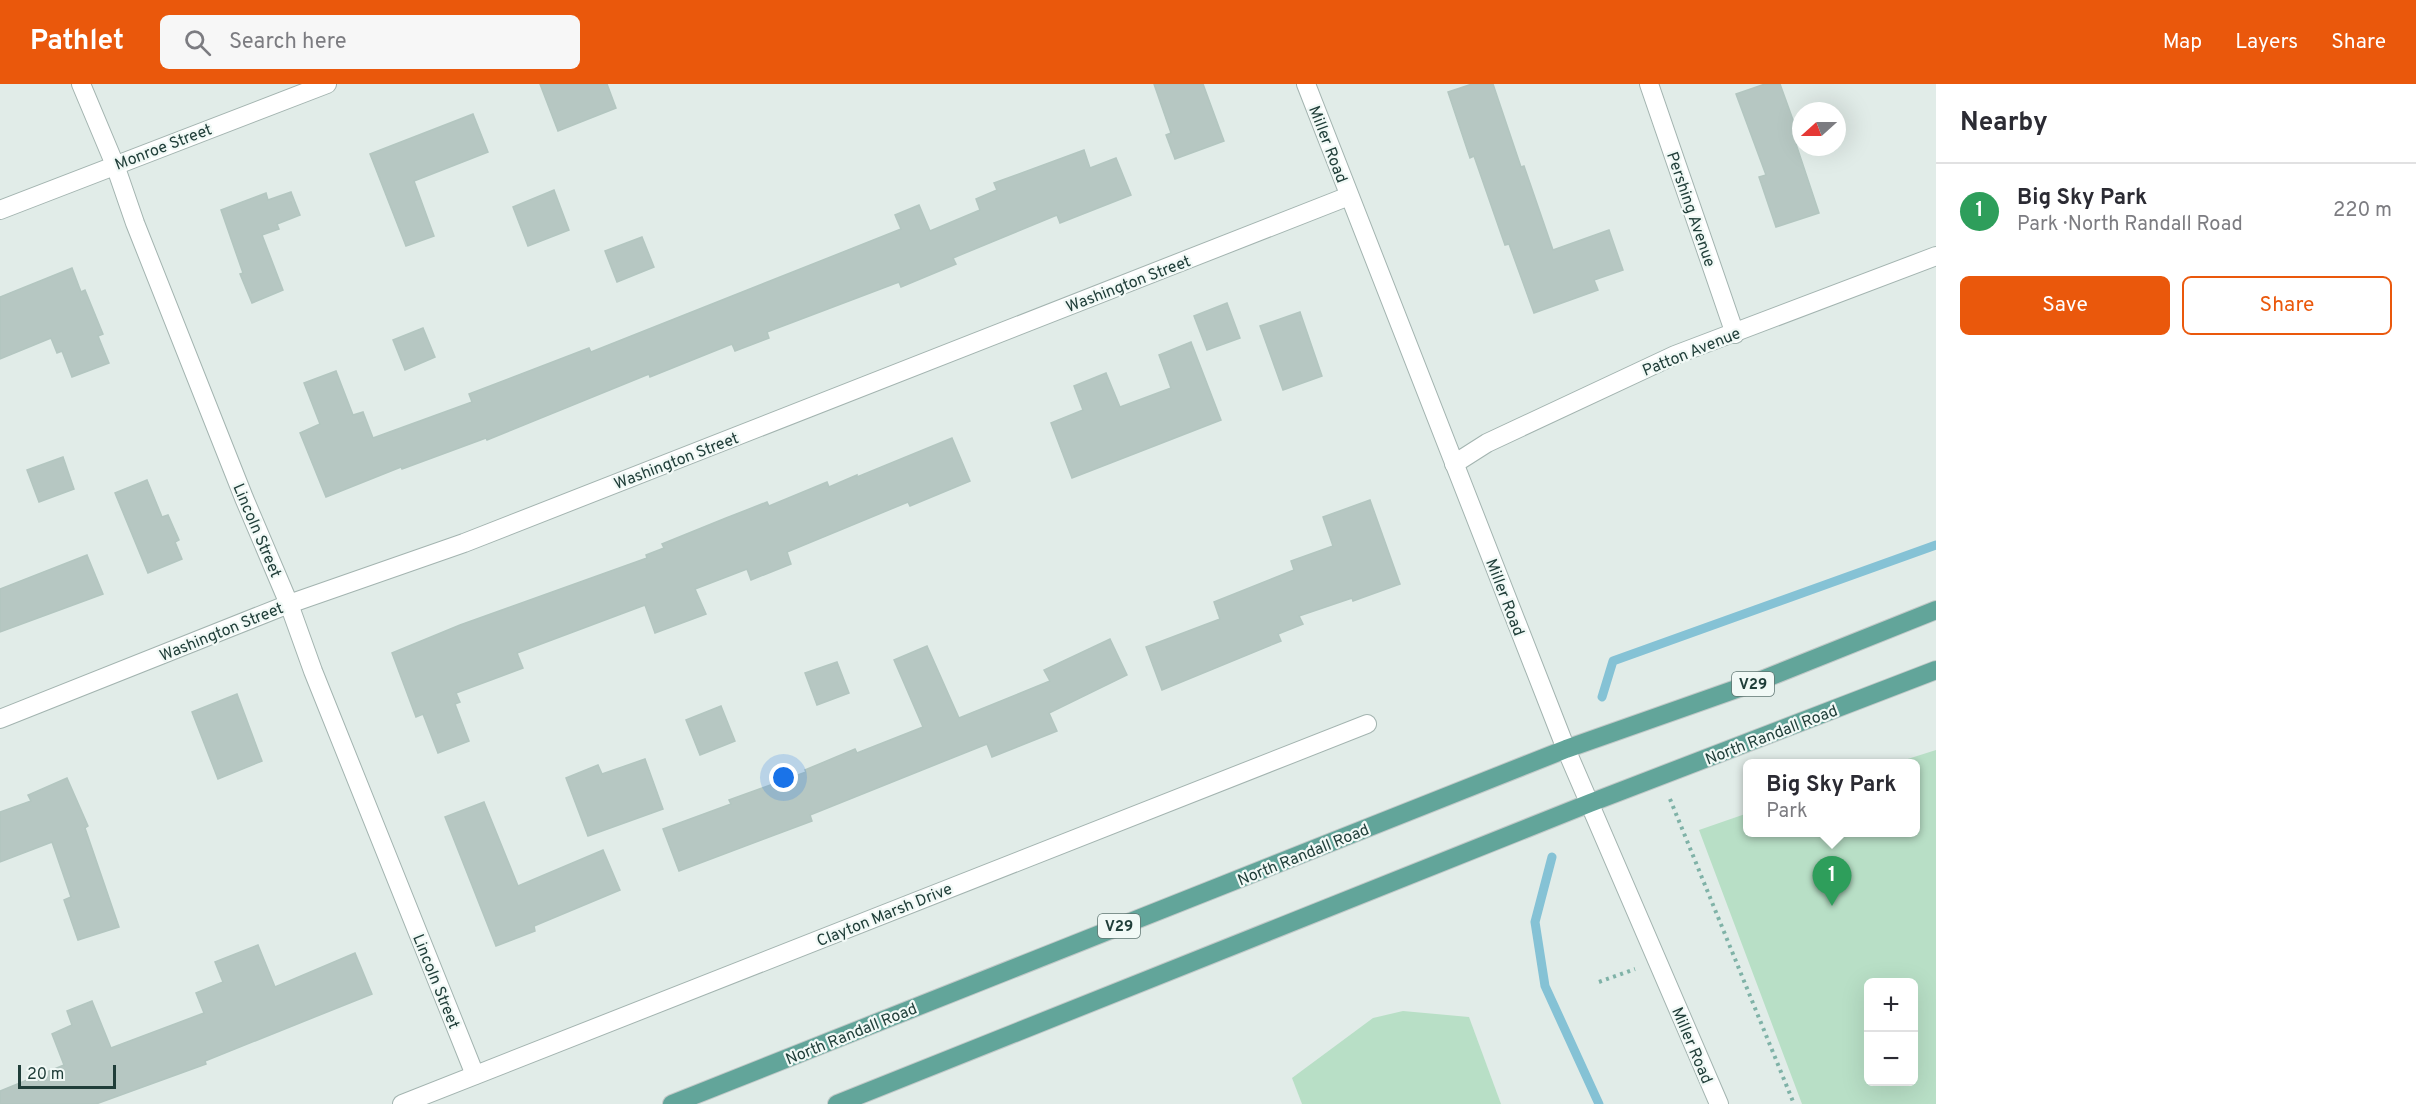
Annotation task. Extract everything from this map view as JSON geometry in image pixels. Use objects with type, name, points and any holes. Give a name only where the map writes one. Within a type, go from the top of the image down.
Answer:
[{"type":"main road","name":"North Randall Road","points":[[672,1104],[1566,749],[1758,681],[1936,610]]},
{"type":"main road","name":"North Randall Road","points":[[837,1104],[1590,802],[1661,777],[1936,670]]},
{"type":"street","name":"Lincoln Street","points":[[81,84],[115,165],[135,223],[239,487],[289,604],[313,671],[475,1075]]},
{"type":"street","name":"Monroe Street","points":[[0,210],[327,84]]},
{"type":"street","name":"Miller Road","points":[[1306,84],[1566,749],[1719,1104]]},
{"type":"street","name":"Pershing Avenue","points":[[1649,84],[1735,334]]},
{"type":"street","name":"Washington Street","points":[[0,719],[289,604],[464,543],[1350,196]]},
{"type":"street","name":"Patton Avenue","points":[[1455,464],[1487,443],[1675,355],[1936,256]]},
{"type":"street","name":"Clayton Marsh Drive","points":[[402,1104],[1367,724]]},
{"type":"path","points":[[1687,842],[1794,1104]]},
{"type":"path","points":[[1599,982],[1657,961]]},
{"type":"green space","points":[[1936,750],[1936,1104],[1802,1104],[1699,830],[1743,815],[1743,837],[1920,837],[1920,759],[1908,759]]},
{"type":"green space","points":[[1403,1011],[1469,1017],[1501,1104],[1302,1104],[1292,1078],[1373,1018]]},
{"type":"building","points":[[540,84],[607,84],[616,108],[558,131]]},
{"type":"building","points":[[1154,84],[1203,84],[1224,141],[1175,159],[1166,135],[1171,133]]},
{"type":"building","points":[[1472,84],[1493,84],[1521,167],[1524,166],[1553,250],[1609,230],[1623,270],[1594,280],[1598,290],[1534,313],[1509,244],[1505,245],[1474,156],[1470,158],[1448,92]]},
{"type":"building","points":[[1765,84],[1780,84],[1792,117],[1792,156],[1800,156],[1819,213],[1776,227],[1759,177],[1766,175],[1736,94]]},
{"type":"building","points":[[473,114],[488,152],[414,181],[434,236],[406,246],[370,154]]},
{"type":"building","points":[[1084,150],[1090,168],[1116,158],[1131,195],[1060,223],[1057,215],[953,258],[956,264],[901,287],[899,282],[767,332],[769,338],[735,351],[732,344],[650,377],[649,374],[487,440],[486,438],[402,469],[401,467],[326,497],[300,433],[320,424],[304,383],[336,371],[353,415],[363,412],[373,438],[472,402],[469,394],[589,348],[591,352],[901,229],[895,215],[919,205],[930,231],[980,210],[976,199],[997,190],[994,183]]},
{"type":"building","points":[[554,190],[569,230],[528,246],[513,207]]},
{"type":"building","points":[[291,192],[300,215],[277,224],[279,229],[262,235],[283,290],[252,303],[240,274],[243,273],[221,210],[266,193],[268,200]]},
{"type":"building","points":[[642,237],[654,267],[617,282],[605,251]]},
{"type":"building","points":[[72,268],[81,292],[85,290],[103,334],[98,336],[109,363],[72,377],[62,351],[57,353],[51,338],[0,359],[0,297]]},
{"type":"building","points":[[1227,303],[1240,338],[1207,350],[1194,316]]},
{"type":"building","points":[[1300,312],[1322,376],[1283,390],[1260,326]]},
{"type":"building","points":[[423,328],[435,357],[405,370],[393,340]]},
{"type":"building","points":[[1191,342],[1221,420],[1072,478],[1051,423],[1083,410],[1074,386],[1106,373],[1120,407],[1171,388],[1159,355]]},
{"type":"building","points":[[952,438],[970,481],[910,506],[908,502],[787,552],[791,564],[751,580],[747,569],[695,589],[706,614],[655,633],[645,605],[517,653],[523,668],[456,693],[460,702],[455,704],[469,741],[438,753],[423,714],[416,717],[392,653],[460,625],[647,558],[646,555],[664,548],[662,544],[767,502],[769,506],[827,482],[829,487]]},
{"type":"building","points":[[63,457],[74,489],[39,502],[27,470]]},
{"type":"building","points":[[147,480],[162,517],[168,515],[179,540],[175,542],[182,559],[148,573],[115,493]]},
{"type":"building","points":[[1370,500],[1400,584],[1353,601],[1352,598],[1299,616],[1303,624],[1278,634],[1281,641],[1162,690],[1146,647],[1220,619],[1214,602],[1294,570],[1291,561],[1333,546],[1323,517]]},
{"type":"building","points":[[87,555],[103,594],[0,632],[0,589]]},
{"type":"building","points":[[1110,639],[1127,675],[1049,713],[1057,731],[992,757],[987,744],[810,815],[812,821],[679,871],[663,829],[731,804],[729,800],[806,772],[805,770],[855,749],[857,753],[923,727],[894,660],[927,646],[959,718],[1050,681],[1044,670]]},
{"type":"building","points":[[837,662],[849,693],[817,705],[805,673]]},
{"type":"building","points":[[237,694],[262,761],[218,779],[192,712]]},
{"type":"building","points":[[721,706],[735,741],[700,755],[686,720]]},
{"type":"building","points":[[645,759],[663,809],[588,836],[566,778],[598,765],[602,774]]},
{"type":"building","points":[[67,778],[88,826],[85,828],[119,927],[78,940],[64,900],[71,897],[52,842],[0,862],[0,812],[31,801],[28,795]]},
{"type":"building","points":[[484,802],[518,886],[603,850],[620,890],[534,926],[535,931],[496,946],[445,817]]},
{"type":"building","points":[[258,945],[275,987],[355,953],[372,994],[205,1061],[206,1064],[96,1104],[0,1104],[0,1091],[64,1065],[52,1034],[72,1025],[67,1011],[92,1001],[111,1048],[204,1013],[196,993],[223,982],[215,962]]},
{"type":"waterway","points":[[1602,697],[1613,661],[1936,545]]},
{"type":"waterway","points":[[1552,857],[1535,922],[1545,986],[1599,1104]]},
{"type":"place","name":"Big Sky Park","points":[[1832,906]]}]
